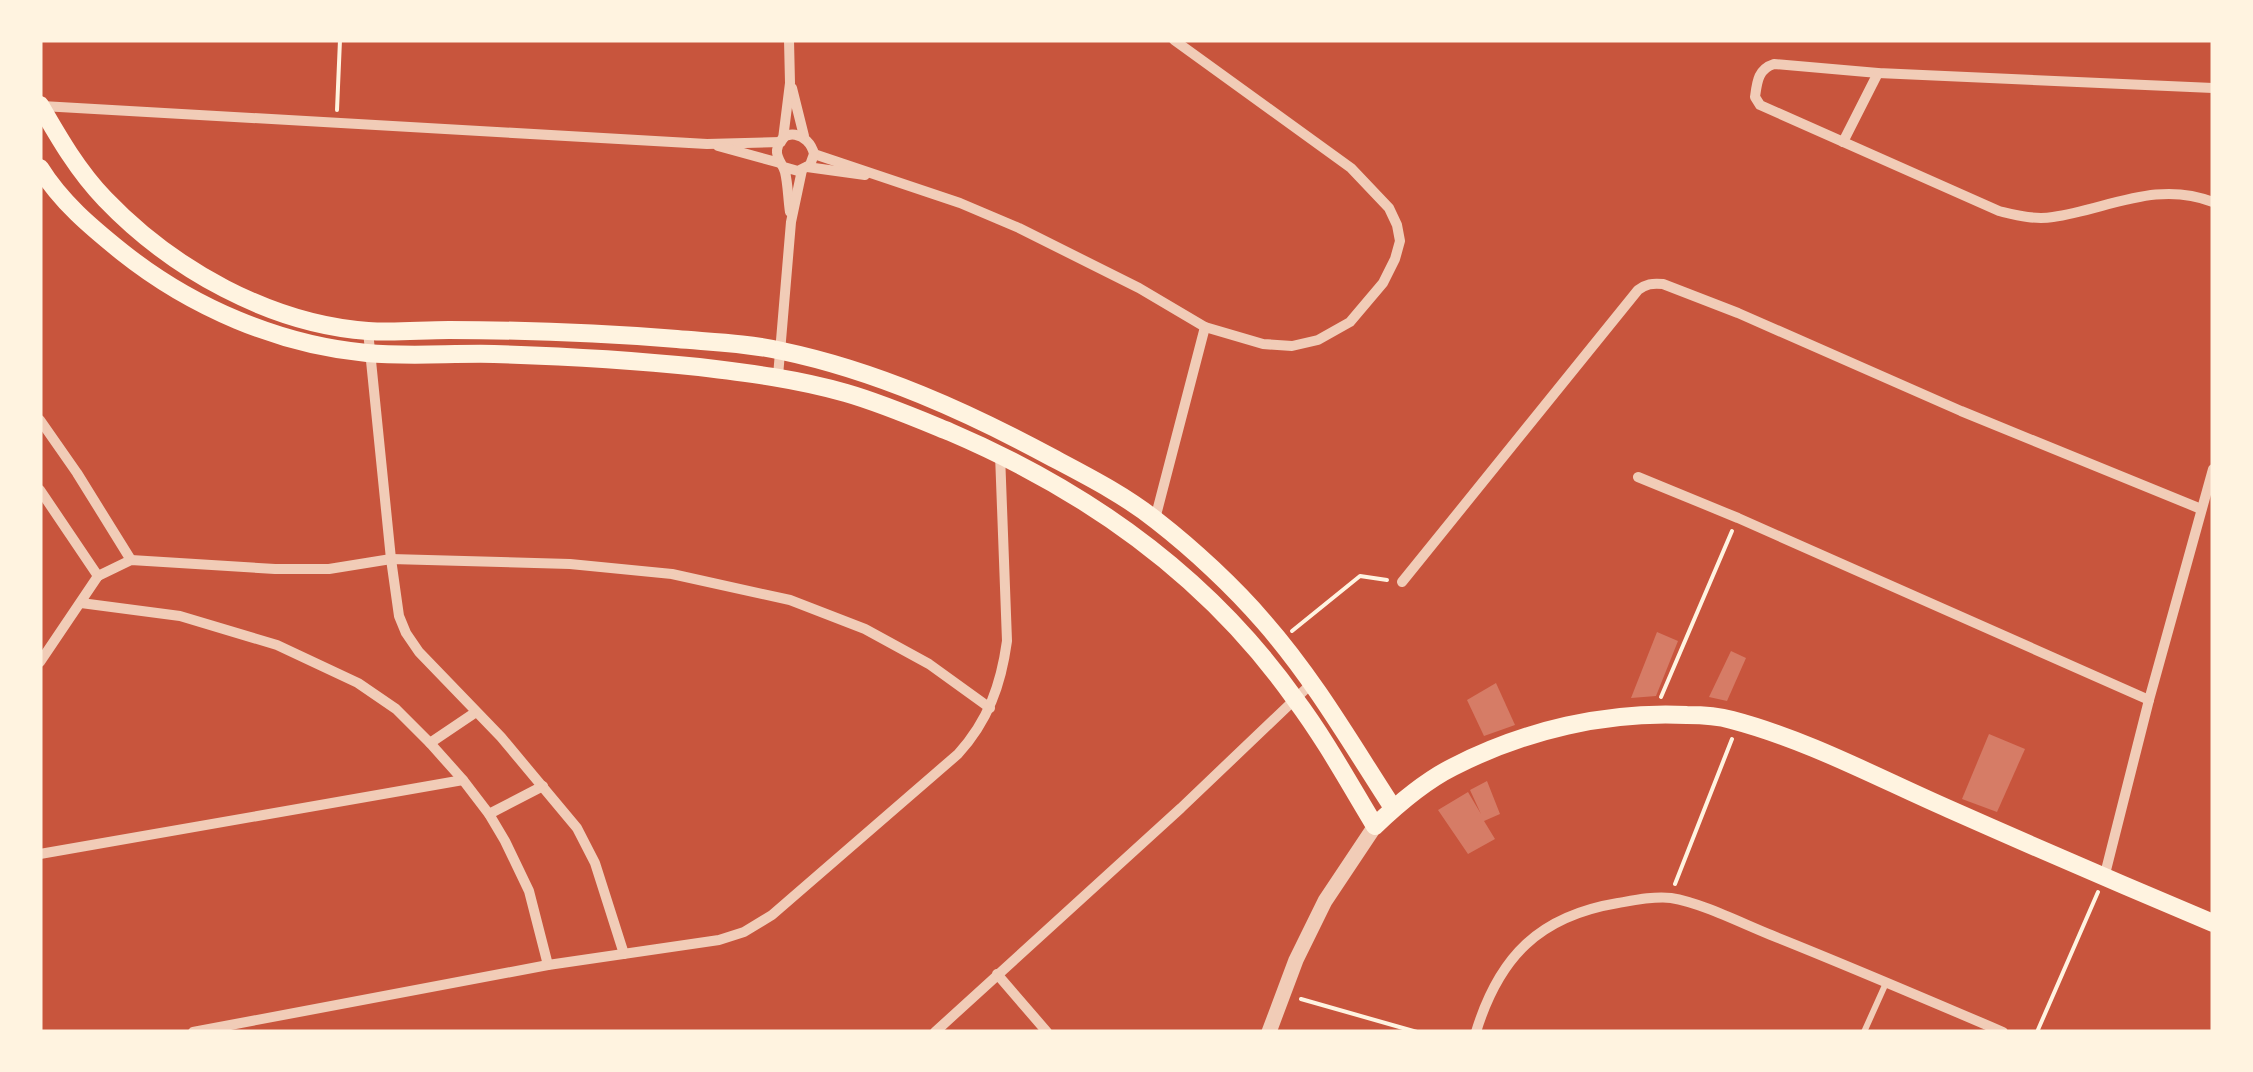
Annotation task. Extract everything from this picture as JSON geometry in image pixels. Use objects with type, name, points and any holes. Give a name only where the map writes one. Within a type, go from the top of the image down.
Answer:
[{"type":"main road","points":[[40,106],[73,160],[140,233],[225,289],[275,310],[368,331],[594,332],[780,350],[919,394],[1003,430],[1097,481],[1155,519],[1189,548],[1262,619],[1312,682],[1393,808]]},
{"type":"main road","points":[[40,168],[52,188],[87,224],[134,262],[181,292],[282,337],[372,353],[648,362],[778,376],[848,393],[1000,454],[1102,512],[1174,566],[1236,628],[1295,698],[1375,826],[1393,808],[1450,768],[1510,741],[1572,725],[1654,714],[1718,717],[1841,760],[2104,879],[2213,923]]},
{"type":"street","points":[[789,40],[790,82],[777,152],[791,222]]},
{"type":"street","points":[[814,154],[960,203],[1019,228],[1139,288],[1205,327],[1263,344],[1292,346],[1318,340],[1350,322],[1383,283],[1396,259],[1400,241],[1397,224],[1389,208],[1351,168],[1174,40]]},
{"type":"street","points":[[2213,88],[1774,64],[1762,72],[1755,96],[1760,105],[1998,211],[2053,217],[2142,194],[2213,202]]},
{"type":"street","points":[[1843,142],[1878,72]]},
{"type":"street","points":[[778,376],[791,222],[805,169],[814,154],[812,144],[804,136],[790,82]]},
{"type":"street","points":[[40,106],[707,144],[782,141],[795,134],[804,136]]},
{"type":"street","points":[[707,144],[793,171],[891,179]]},
{"type":"street","points":[[1402,582],[1566,376],[1645,284],[1663,284],[1738,313],[1961,411],[2201,508]]},
{"type":"street","points":[[1155,519],[1205,327]]},
{"type":"street","points":[[368,331],[391,559],[399,616],[406,634],[576,828],[595,863],[624,954]]},
{"type":"street","points":[[40,420],[131,560]]},
{"type":"street","points":[[193,1032],[548,966],[719,940],[744,932],[772,915],[958,754],[975,735],[990,708],[1003,671],[1007,641],[1000,454]]},
{"type":"street","points":[[2104,879],[2213,470]]},
{"type":"street","points":[[1638,478],[1738,518],[2149,700]]},
{"type":"street","points":[[40,490],[98,576]]},
{"type":"street","points":[[40,662],[98,576],[131,560],[274,569],[329,569],[391,559],[570,564],[672,574],[790,600],[865,629],[929,664],[990,708]]},
{"type":"street","points":[[81,603],[180,616],[277,644],[358,684],[396,709],[462,780],[505,841],[530,891],[548,966]]},
{"type":"street","points":[[935,1032],[1181,808],[1312,682]]},
{"type":"street","points":[[430,743],[476,712]]},
{"type":"street","points":[[40,854],[462,780]]},
{"type":"street","points":[[489,814],[543,786]]},
{"type":"street","points":[[1269,1032],[1282,993],[1324,901],[1375,826]]},
{"type":"street","points":[[1491,1032],[1477,1029],[1496,979],[1524,944],[1554,922],[1592,907],[1670,898],[1719,914],[2002,1032]]},
{"type":"street","points":[[997,974],[1047,1032]]},
{"type":"lane","points":[[1864,1032],[1886,982]]},
{"type":"path","points":[[336,124],[340,40]]},
{"type":"path","points":[[1654,714],[1738,518]]},
{"type":"path","points":[[1279,641],[1360,576],[1402,582]]},
{"type":"path","points":[[1670,898],[1726,756]]},
{"type":"path","points":[[2037,1032],[2104,879]]},
{"type":"path","points":[[1282,993],[1417,1032]]},
{"type":"building","points":[[1657,632],[1678,641],[1656,696],[1631,698]]},
{"type":"building","points":[[1731,651],[1746,658],[1727,701],[1709,697]]},
{"type":"building","points":[[1496,683],[1515,725],[1484,736],[1467,700]]},
{"type":"building","points":[[1989,734],[2025,749],[1997,812],[1962,799]]},
{"type":"building","points":[[1487,781],[1500,814],[1484,821],[1495,839],[1468,854],[1438,810],[1468,792],[1481,814],[1470,790]]}]
